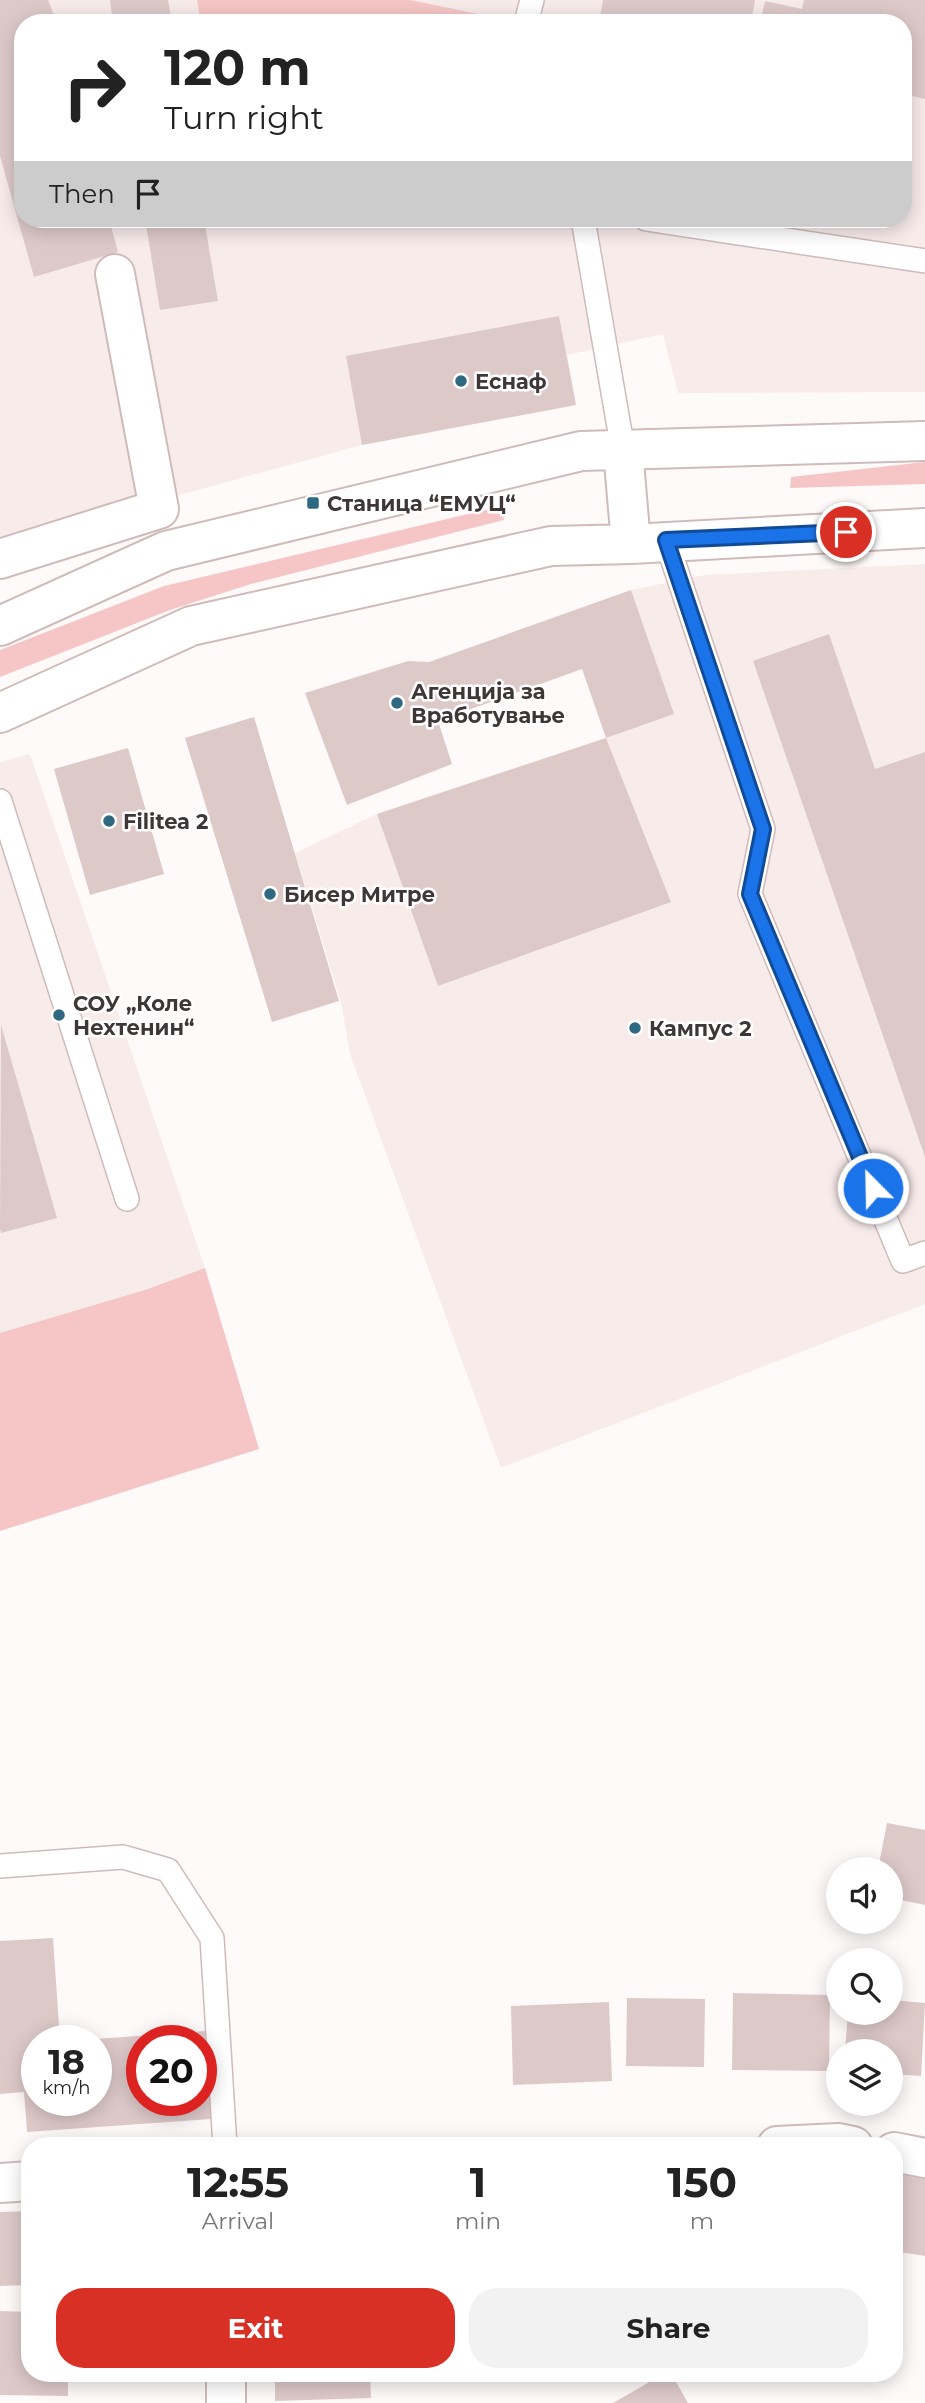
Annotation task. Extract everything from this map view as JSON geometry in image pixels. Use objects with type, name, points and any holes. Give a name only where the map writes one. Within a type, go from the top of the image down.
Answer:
[{"type":"main road","points":[[0,559],[159,509],[115,274]]},
{"type":"main road","points":[[0,626],[166,551],[581,452],[925,441]]},
{"type":"main road","points":[[623,450],[649,542]]},
{"type":"main road","points":[[0,712],[191,626],[551,546],[925,528]]},
{"type":"main road","points":[[903,2154],[925,2158]]},
{"type":"main road","points":[[0,2183],[21,2182]]},
{"type":"main road","points":[[226,2382],[226,2403]]},
{"type":"lane","points":[[585,228],[623,450]]},
{"type":"lane","points":[[706,228],[925,261]]},
{"type":"lane","points":[[649,542],[763,829],[750,894],[904,1261],[925,1253]]},
{"type":"lane","points":[[0,801],[127,1199]]},
{"type":"lane","points":[[0,1866],[123,1857],[168,1870],[212,1938],[224,2137]]},
{"type":"shaded area","points":[[0,0],[925,0],[925,392],[678,393],[663,334],[567,355],[576,405],[362,445],[0,544]]},
{"type":"shaded area","points":[[197,0],[410,0],[478,14],[199,14]]},
{"type":"shaded area","points":[[925,462],[925,484],[790,488],[791,477]]},
{"type":"shaded area","points":[[502,506],[504,520],[251,584],[170,610],[0,677],[0,650],[164,586]]},
{"type":"shaded area","name":"Кампус 2","points":[[925,564],[925,1304],[501,1468],[350,1054],[341,1002],[295,853],[377,814],[606,738],[631,590],[704,575]]},
{"type":"shaded area","name":"СОУ „Коле Нехтенин“","points":[[30,754],[205,1268],[259,1449],[0,1531],[0,762]]},
{"type":"shaded area","points":[[205,1268],[259,1449],[0,1531],[0,1333],[145,1290]]},
{"type":"building","points":[[0,0],[48,0],[55,14],[14,14],[14,206],[0,156]]},
{"type":"building","points":[[110,0],[168,0],[170,14],[112,14]]},
{"type":"building","points":[[603,0],[755,0],[753,14],[601,14]]},
{"type":"building","points":[[804,0],[925,0],[925,99],[912,96],[912,14],[762,14],[765,1],[802,9]]},
{"type":"building","points":[[20,228],[111,228],[118,252],[34,277]]},
{"type":"building","points":[[146,228],[206,228],[218,301],[160,310]]},
{"type":"building","name":"Еснаф","points":[[559,316],[576,405],[362,445],[346,356]]},
{"type":"building","name":"Агенција за Вработување","points":[[631,590],[674,714],[606,738],[582,669],[438,721],[452,764],[347,805],[305,693],[408,661],[429,662]]},
{"type":"building","points":[[829,634],[875,769],[925,752],[925,1157],[753,661]]},
{"type":"building","name":"Бисер Митре","points":[[254,717],[339,1001],[272,1022],[185,738]]},
{"type":"building","points":[[606,738],[671,902],[438,986],[377,814]]},
{"type":"building","name":"Filitea 2","points":[[128,748],[164,874],[90,895],[54,769]]},
{"type":"building","points":[[1,1025],[57,1218],[1,1233],[0,1229]]},
{"type":"building","points":[[887,1823],[925,1830],[925,1905],[903,1900],[903,1857],[880,1857]]},
{"type":"building","points":[[53,1938],[59,2025],[21,2025],[21,2092],[0,2094],[0,1941]]},
{"type":"building","points":[[733,1993],[826,1995],[826,2025],[830,2025],[829,2039],[826,2039],[826,2071],[732,2070]]},
{"type":"building","points":[[627,1998],[705,1999],[704,2067],[626,2066]]},
{"type":"building","points":[[903,2001],[925,2003],[921,2076],[903,2075],[903,2039],[846,2039],[847,2025],[903,2025]]},
{"type":"building","points":[[609,2002],[612,2081],[513,2085],[511,2006]]},
{"type":"building","points":[[126,2037],[126,2116],[211,2116],[211,2119],[27,2132],[26,2116],[112,2116],[112,2038]]},
{"type":"building","points":[[903,2174],[925,2177],[925,2256],[903,2252]]},
{"type":"building","points":[[21,2211],[21,2285],[0,2286],[0,2212]]},
{"type":"building","points":[[0,2311],[21,2312],[21,2382],[68,2382],[68,2396],[0,2395]]},
{"type":"building","points":[[275,2382],[370,2382],[371,2398],[275,2401]]},
{"type":"building","points":[[649,2382],[676,2382],[688,2403],[613,2403]]},
{"type":"place","name":"Еснаф","points":[[461,381]]},
{"type":"place","name":"Станица “ЕМУЦ“","points":[[313,503]]},
{"type":"place","name":"Агенција за Вработување","points":[[397,703]]},
{"type":"place","name":"Filitea 2","points":[[109,821]]},
{"type":"place","name":"Бисер Митре","points":[[270,894]]},
{"type":"place","name":"СОУ „Коле Нехтенин“","points":[[59,1015]]},
{"type":"place","name":"Кампус 2","points":[[635,1028]]},
{"type":"route","points":[[846,532],[666,540],[763,829],[750,894],[873,1188]]}]
